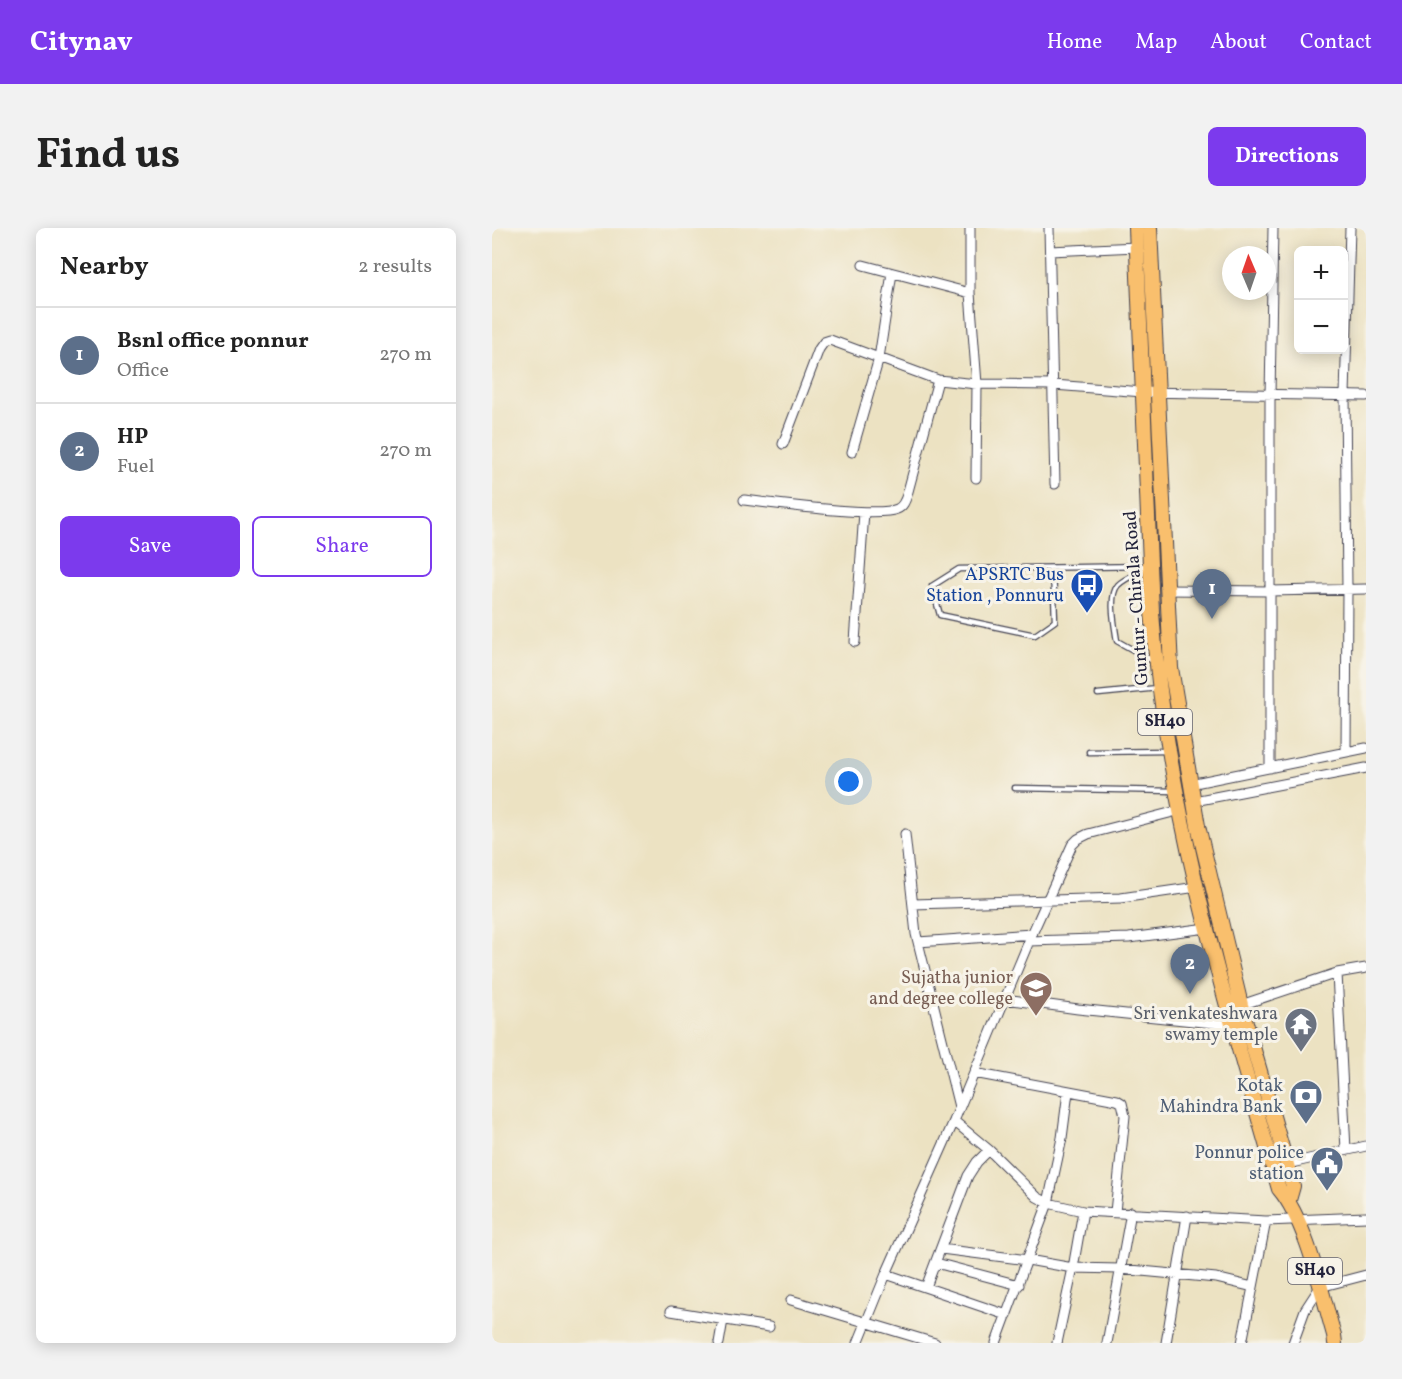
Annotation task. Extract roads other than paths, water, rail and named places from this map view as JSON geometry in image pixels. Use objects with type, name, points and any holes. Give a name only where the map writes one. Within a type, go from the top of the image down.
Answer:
[{"type":"main road","name":"Guntur - Chirala Road","points":[[1136,228],[1171,668],[1190,784],[1241,1005],[1293,1186],[1289,1200]]},
{"type":"main road","name":"Guntur - Chirala Road","points":[[1150,228],[1150,566],[1155,662],[1177,791],[1197,887],[1232,1025],[1280,1188],[1289,1200],[1298,1221],[1320,1287],[1335,1343]]},
{"type":"street","points":[[970,228],[970,292],[976,384],[975,478]]},
{"type":"street","points":[[1049,228],[1056,484]]},
{"type":"street","points":[[1270,768],[1270,396],[1273,228]]},
{"type":"street","points":[[1344,773],[1347,589],[1345,395],[1350,228]]},
{"type":"street","points":[[1050,251],[1137,247]]},
{"type":"street","points":[[863,265],[970,292]]},
{"type":"street","points":[[852,452],[879,358],[892,273]]},
{"type":"street","points":[[783,444],[819,349],[824,342],[830,340],[938,380],[976,384],[1054,384],[1150,392],[1270,396],[1366,396]]},
{"type":"street","points":[[744,500],[864,512],[897,509],[903,504],[938,380]]},
{"type":"street","points":[[855,642],[864,512]]},
{"type":"street","points":[[1166,590],[1366,589]]},
{"type":"street","points":[[1190,784],[1366,748]]},
{"type":"street","points":[[1194,801],[1366,768]]},
{"type":"street","points":[[858,1343],[1066,854],[1077,839],[1088,834],[1181,810]]},
{"type":"street","points":[[904,834],[918,942],[959,1107]]},
{"type":"street","points":[[913,904],[1121,898],[1197,887]]},
{"type":"street","points":[[918,942],[1030,938],[1129,938],[1207,928]]},
{"type":"street","points":[[1241,1005],[1337,972],[1366,968]]},
{"type":"street","points":[[1337,972],[1346,1150]]},
{"type":"street","points":[[1005,999],[1078,1010],[1232,1025]]},
{"type":"street","points":[[974,1073],[1117,1100],[1122,1103],[1125,1116],[1114,1212]]},
{"type":"street","points":[[996,1343],[1048,1203],[1062,1138],[1068,1092]]},
{"type":"street","points":[[954,1121],[989,1150],[1037,1197],[1048,1203],[1083,1210],[1266,1221],[1366,1217]]},
{"type":"street","points":[[1287,1164],[1366,1146]]},
{"type":"street","points":[[926,1287],[968,1176],[989,1150]]},
{"type":"street","points":[[1057,1343],[1083,1210]]},
{"type":"street","points":[[1107,1343],[1131,1212]]},
{"type":"street","points":[[1166,1343],[1187,1216]]},
{"type":"street","points":[[1242,1343],[1266,1221]]},
{"type":"street","points":[[941,1249],[1073,1268],[1120,1269],[1216,1278],[1253,1287]]},
{"type":"street","points":[[936,1263],[1019,1284]]},
{"type":"street","points":[[886,1274],[1007,1315]]},
{"type":"street","points":[[1293,1343],[1305,1310],[1320,1287],[1366,1275]]},
{"type":"street","points":[[792,1300],[935,1343]]},
{"type":"street","points":[[671,1311],[769,1327]]},
{"type":"street","points":[[719,1343],[723,1320]]},
{"type":"lane","points":[[1053,568],[1055,621],[1035,635],[940,615],[932,586],[959,570],[1053,568],[1150,566]]},
{"type":"lane","points":[[1150,566],[1118,585],[1113,593],[1113,601],[1117,641],[1155,662]]},
{"type":"lane","points":[[1098,694],[1160,688]]},
{"type":"lane","points":[[1089,752],[1170,751]]},
{"type":"lane","points":[[1015,788],[1177,791]]},
{"type":"place","name":"APSRTC Bus Station , Ponnuru","points":[[1087,614]]},
{"type":"place","name":"Bsnl office ponnur","points":[[1212,619]]},
{"type":"place","name":"HP","points":[[1190,994]]},
{"type":"place","name":"Sujatha junior and degree college","points":[[1036,1017]]},
{"type":"place","name":"Sri venkateshwara swamy temple","points":[[1301,1053]]},
{"type":"place","name":"Kotak Mahindra Bank","points":[[1306,1125]]},
{"type":"place","name":"Ponnur police station","points":[[1327,1192]]}]
